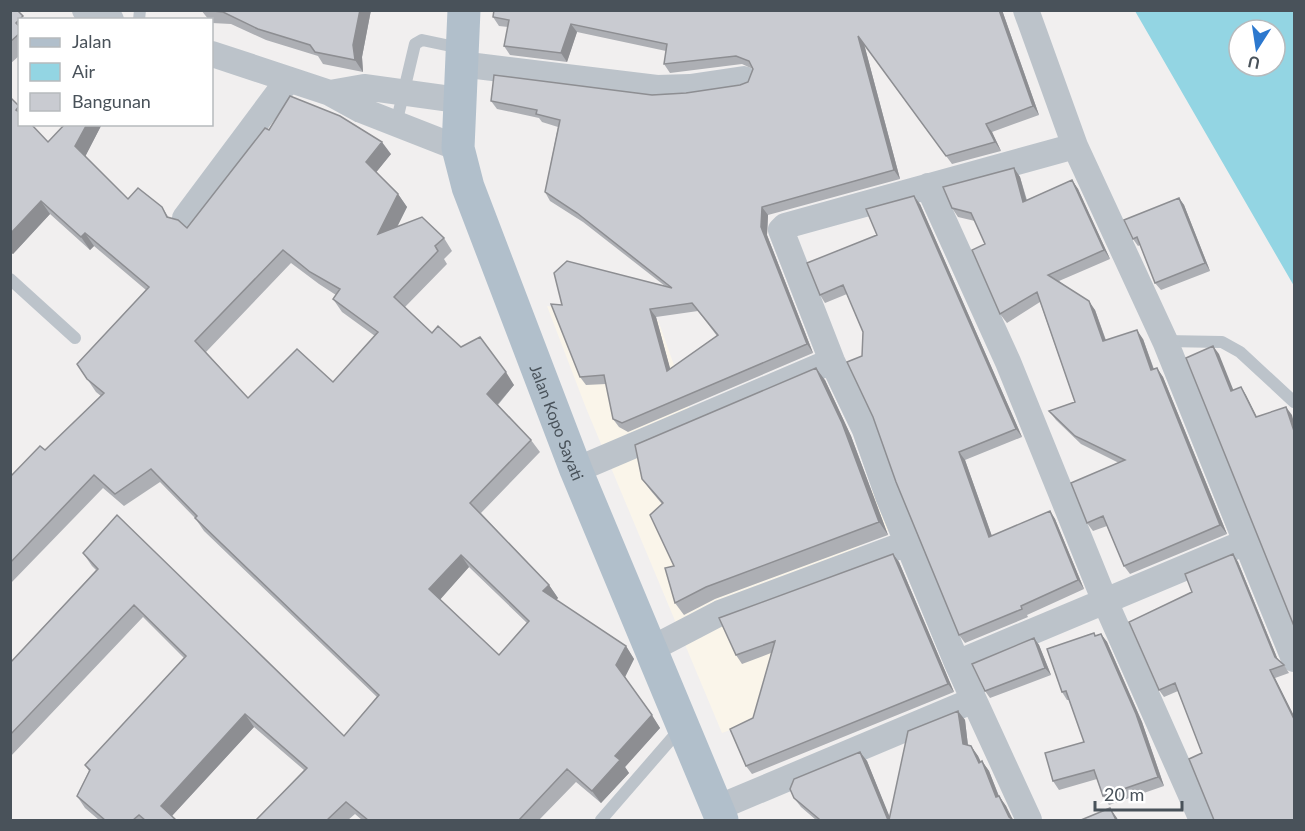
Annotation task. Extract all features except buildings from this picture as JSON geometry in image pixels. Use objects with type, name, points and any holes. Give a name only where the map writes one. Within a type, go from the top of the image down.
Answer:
[{"type":"main road","name":"Jalan Kopo Sayati","points":[[464,10],[458,100],[458,148],[468,187],[576,470],[720,814]]},
{"type":"street","points":[[85,10],[106,18]]},
{"type":"street","points":[[1026,10],[1075,146],[1165,341],[1294,659]]},
{"type":"street","points":[[213,54],[330,93],[361,110],[458,148]]},
{"type":"street","points":[[461,56],[657,88],[690,87],[744,79]]},
{"type":"street","points":[[185,218],[288,80]]},
{"type":"street","points":[[330,93],[364,87],[458,100]]},
{"type":"street","points":[[1029,820],[957,663],[865,430],[832,361],[781,230],[785,226],[1075,146]]},
{"type":"street","points":[[928,186],[1008,362],[1104,599],[1202,820]]},
{"type":"street","points":[[576,470],[832,361]]},
{"type":"street","points":[[957,663],[1104,599],[1246,542]]},
{"type":"street","points":[[651,650],[720,613],[908,543]]},
{"type":"street","points":[[720,814],[974,700]]},
{"type":"lane","points":[[396,124],[415,44],[422,40],[461,56]]},
{"type":"lane","points":[[10,279],[75,338]]},
{"type":"lane","points":[[1165,341],[1222,342],[1240,352],[1294,402]]},
{"type":"lane","points":[[601,820],[683,726]]},
{"type":"shaded area","points":[[547,306],[658,320],[693,419],[819,505],[882,487],[897,525],[785,588],[834,693],[722,733],[586,408]]},
{"type":"water","points":[[1135,11],[1294,11],[1294,286]]}]
